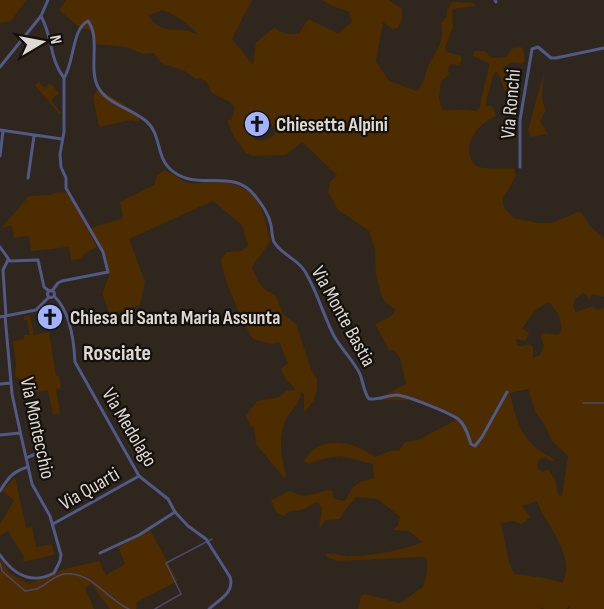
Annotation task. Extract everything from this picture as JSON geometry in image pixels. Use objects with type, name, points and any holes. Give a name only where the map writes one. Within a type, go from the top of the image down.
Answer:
[{"type":"street","points":[[0,67],[41,16],[48,0]]},
{"type":"street","points":[[41,16],[47,31],[52,57],[64,78],[64,132],[61,167],[66,178],[66,188],[103,252],[108,272],[62,281],[47,293],[49,297]]},
{"type":"street","name":"Via Monte Bastia","points":[[64,78],[69,71],[72,51],[82,25],[88,21],[91,24],[96,81],[99,90],[146,120],[153,128],[165,163],[171,170],[192,181],[229,180],[242,184],[255,195],[266,212],[273,241],[303,269],[334,336],[356,367],[369,399],[398,395],[424,403],[458,419],[464,426],[471,444],[475,446],[507,392]]},
{"type":"street","name":"Via Ronchi","points":[[520,167],[520,120],[532,49],[538,47],[551,58],[556,58],[604,48]]},
{"type":"street","points":[[0,156],[2,131],[62,139]]},
{"type":"street","points":[[28,178],[34,136]]},
{"type":"street","points":[[0,248],[8,260]]},
{"type":"street","name":"Via Medolago","points":[[8,260],[17,262],[38,260],[44,288],[51,291],[59,301],[66,316],[74,343],[75,362],[139,476],[168,499],[175,512],[188,526],[206,539],[230,577],[232,584],[230,591],[209,609]]},
{"type":"street","name":"Via Montecchio","points":[[0,555],[9,566],[26,578],[34,579],[52,574],[58,567],[61,555],[53,524],[32,484],[11,383],[4,316],[3,270],[8,260]]},
{"type":"street","points":[[4,316],[36,309],[49,297],[54,296]]},
{"type":"street","points":[[0,384],[11,383]]},
{"type":"street","points":[[0,435],[20,433]]},
{"type":"street","points":[[26,458],[43,451],[51,471]]},
{"type":"street","points":[[0,491],[9,476],[28,467]]},
{"type":"street","name":"Via Quarti","points":[[53,524],[139,476]]},
{"type":"street","points":[[100,553],[139,535],[175,512]]},
{"type":"shaded area","points":[[0,0],[26,0],[11,21],[0,23]]},
{"type":"shaded area","points":[[66,0],[252,0],[232,39],[253,65],[256,42],[274,28],[286,34],[299,34],[308,19],[338,33],[352,22],[349,12],[322,0],[389,0],[402,9],[402,19],[398,28],[392,29],[383,22],[376,61],[389,81],[417,91],[440,45],[441,23],[447,16],[447,10],[452,2],[474,3],[475,6],[452,9],[453,27],[445,48],[446,52],[460,55],[462,59],[459,66],[453,64],[450,66],[449,75],[441,81],[439,98],[442,110],[476,111],[479,109],[489,63],[473,56],[474,51],[484,51],[492,58],[506,57],[513,48],[523,49],[525,61],[522,64],[512,62],[503,68],[514,92],[513,107],[510,106],[499,75],[497,72],[494,73],[486,102],[487,106],[492,106],[496,116],[477,130],[469,145],[469,152],[471,159],[479,167],[514,168],[516,176],[503,198],[503,204],[514,218],[538,223],[552,223],[580,211],[590,226],[604,238],[604,297],[592,294],[588,301],[587,295],[583,293],[575,299],[573,306],[576,312],[593,306],[598,310],[604,307],[604,609],[569,609],[571,606],[569,606],[566,609],[544,609],[542,607],[540,609],[358,609],[361,596],[365,594],[400,603],[423,587],[427,572],[427,558],[338,561],[325,554],[370,555],[422,542],[409,531],[392,530],[398,526],[400,517],[378,499],[356,497],[340,519],[326,520],[319,528],[322,509],[318,502],[304,509],[288,512],[284,516],[276,512],[271,500],[290,491],[305,496],[327,490],[332,491],[334,499],[345,501],[356,485],[374,479],[373,464],[341,456],[308,464],[304,461],[319,446],[338,442],[367,451],[375,457],[392,450],[399,451],[405,442],[418,440],[458,419],[431,404],[405,400],[380,400],[381,397],[406,384],[400,358],[394,350],[389,350],[375,324],[390,317],[396,310],[382,297],[376,275],[375,249],[369,231],[338,210],[328,192],[330,182],[337,175],[302,142],[286,155],[253,156],[246,153],[234,137],[227,120],[231,120],[235,107],[212,93],[206,81],[200,78],[195,79],[185,71],[161,63],[154,53],[143,54],[126,47],[94,44],[92,30],[80,28],[59,10]],"holes":[[[162,10],[182,20],[198,35],[184,30],[166,29],[148,16]],[[251,119],[267,120],[276,130],[271,138],[255,140],[248,125]],[[546,303],[550,303],[559,316],[562,330],[558,335],[542,333],[544,346],[539,356],[533,357],[533,347],[530,344],[517,345],[516,339],[525,341],[529,333],[522,328],[535,311]],[[528,389],[536,413],[553,442],[568,456],[562,496],[558,495],[555,479],[548,469],[543,472],[539,470],[537,464],[540,459],[546,457],[556,462],[530,442],[516,416],[510,393]],[[537,501],[563,552],[566,573],[562,583],[514,574],[509,562],[501,523],[513,521],[522,524],[530,517],[522,506]]]},
{"type":"shaded area","points":[[544,72],[542,97],[545,111],[540,121],[548,134],[531,137],[528,130]]},
{"type":"shaded area","points":[[39,82],[44,88],[50,83],[59,93],[51,100],[61,113],[59,114],[35,85]]},
{"type":"shaded area","points":[[98,88],[140,115],[139,122],[131,120],[99,127],[93,97]]},
{"type":"shaded area","points":[[165,170],[190,183],[213,181],[239,186],[255,198],[264,217],[270,242],[252,267],[264,289],[276,296],[283,314],[296,324],[311,369],[317,379],[314,400],[304,413],[304,394],[301,392],[282,430],[281,445],[286,476],[284,478],[256,444],[254,427],[250,426],[246,416],[257,401],[279,397],[286,391],[295,390],[286,380],[281,369],[288,363],[279,342],[271,344],[253,339],[225,277],[221,259],[226,252],[242,251],[248,245],[242,225],[213,201],[129,239],[145,282],[140,305],[109,314],[103,295],[109,276],[103,252],[88,229],[123,218],[120,202],[154,185],[157,175]]},
{"type":"shaded area","points":[[57,192],[68,193],[97,247],[84,254],[81,259],[71,260],[69,247],[31,251],[29,236],[14,238],[12,226],[2,227],[29,196],[51,195]]},
{"type":"shaded area","points":[[30,315],[34,335],[49,332],[56,376],[59,376],[61,388],[56,389],[60,413],[53,415],[48,390],[33,393],[31,386],[15,376],[13,341],[24,339],[24,335],[30,335],[24,316]]},
{"type":"shaded area","points":[[15,477],[26,528],[32,527],[36,547],[52,544],[54,555],[23,562],[24,557],[8,531],[0,535],[0,524],[14,500],[2,491]]},
{"type":"shaded area","points":[[150,530],[178,581],[137,602],[136,609],[110,609],[91,584],[85,588],[94,609],[0,609],[0,559],[10,573],[29,584],[64,569],[99,561],[106,575],[125,564],[118,547]]},
{"type":"waterway","points":[[583,403],[604,403]]},
{"type":"waterway","points":[[155,609],[181,594],[166,563],[212,539]]},
{"type":"waterway","points":[[0,563],[2,571],[25,591],[39,588],[60,575],[74,574],[91,581],[129,609]]},
{"type":"place","name":"Chiesetta Alpini","points":[[257,124]]},
{"type":"place","name":"Chiesa di Santa Maria Assunta","points":[[50,317]]},
{"type":"district","name":"Rosciate","points":[[117,352]]}]
